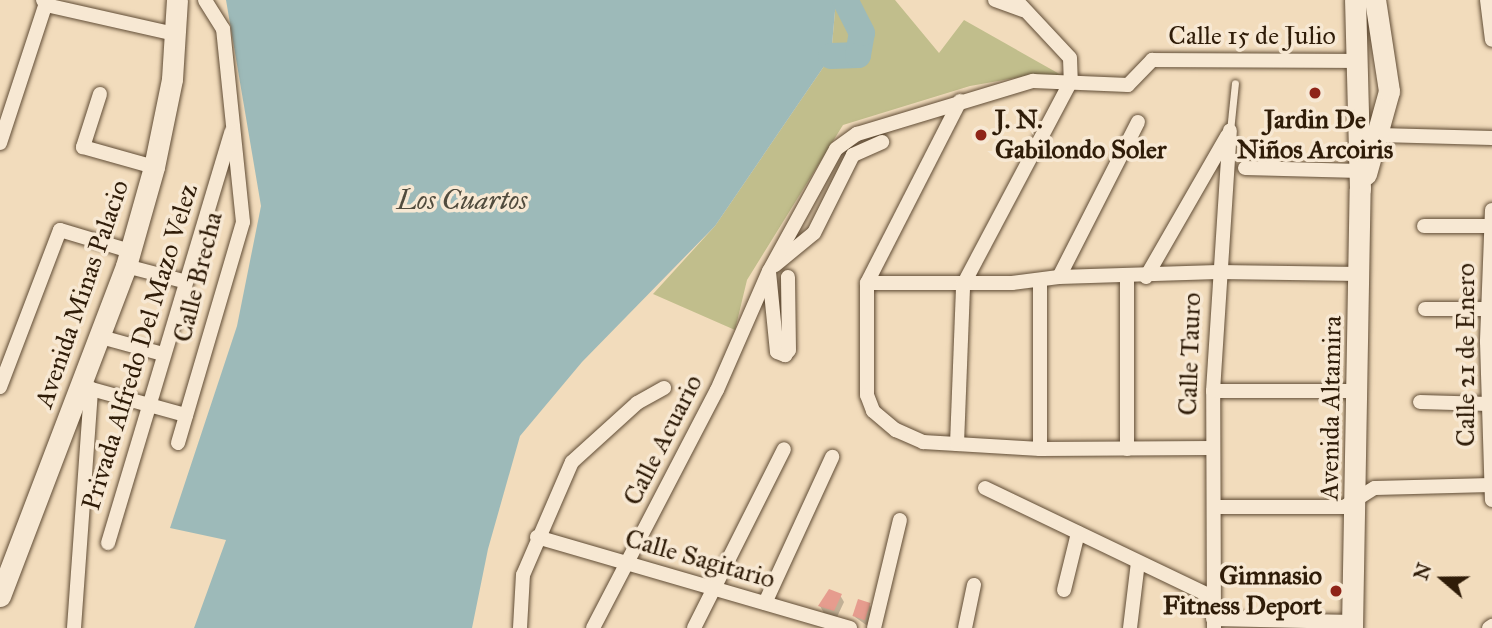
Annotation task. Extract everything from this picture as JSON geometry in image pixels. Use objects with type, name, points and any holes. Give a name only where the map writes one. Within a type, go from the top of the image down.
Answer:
[{"type":"street","name":"Avenida Minas Palacio","points":[[0,596],[87,388],[128,258],[154,167],[172,79],[177,0]]},
{"type":"street","name":"Calle Brecha","points":[[178,443],[243,222],[223,29],[205,0]]},
{"type":"street","points":[[957,444],[965,281],[1071,81],[1070,58],[1020,5],[995,0]]},
{"type":"street","name":"Avenida Altamira","points":[[1353,625],[1358,496],[1360,274],[1359,61],[1355,0]]},
{"type":"street","name":"Avenida Altamira","points":[[1360,180],[1379,135],[1389,91],[1375,0]]},
{"type":"street","points":[[1487,0],[1492,40]]},
{"type":"street","points":[[0,143],[45,2],[175,34]]},
{"type":"street","name":"Calle 15 de Julio","points":[[1071,81],[1128,85],[1152,60],[1359,61]]},
{"type":"street","name":"Calle Acuario","points":[[593,628],[717,390],[769,271],[836,149],[857,134],[960,101],[1033,80],[1071,81]]},
{"type":"street","points":[[100,94],[83,147],[154,167]]},
{"type":"street","points":[[960,101],[867,283],[867,395],[873,411],[896,430],[923,442],[1040,449],[1212,448]]},
{"type":"street","points":[[1059,277],[1138,122]]},
{"type":"street","name":"Privada Alfredo Del Mazo Velez","points":[[107,543],[145,406],[233,126]]},
{"type":"street","points":[[1146,277],[1230,131]]},
{"type":"street","name":"Calle Tauro","points":[[1213,623],[1213,391],[1218,272],[1230,131]]},
{"type":"street","points":[[1379,135],[1492,138]]},
{"type":"street","points":[[788,277],[789,350],[785,355],[777,352],[769,271],[814,233],[853,155],[882,142]]},
{"type":"street","points":[[1245,168],[1360,180]]},
{"type":"street","name":"Calle 21 de Enero","points":[[1492,210],[1488,309],[1492,500]]},
{"type":"street","points":[[1424,226],[1491,226]]},
{"type":"street","points":[[0,387],[60,230],[183,281]]},
{"type":"street","points":[[867,283],[1146,277],[1218,272],[1360,274]]},
{"type":"street","points":[[1127,276],[1127,449]]},
{"type":"street","points":[[1040,280],[1040,449]]},
{"type":"street","points":[[1425,309],[1488,309]]},
{"type":"street","points":[[101,337],[163,354]]},
{"type":"street","points":[[74,628],[87,388],[145,406],[186,415]]},
{"type":"street","points":[[520,628],[523,575],[537,537],[572,462],[637,403],[664,388]]},
{"type":"street","points":[[1213,391],[1359,391]]},
{"type":"street","points":[[1420,402],[1489,404]]},
{"type":"street","points":[[694,628],[784,449]]},
{"type":"street","points":[[765,603],[832,457]]},
{"type":"street","points":[[1214,507],[1344,507],[1375,488],[1492,485]]},
{"type":"street","points":[[985,488],[1213,597]]},
{"type":"street","points":[[874,628],[900,520]]},
{"type":"street","points":[[1064,590],[1078,533]]},
{"type":"street","name":"Calle Sagitario","points":[[537,537],[850,628]]},
{"type":"street","points":[[1130,628],[1138,562]]},
{"type":"street","points":[[965,628],[974,585]]},
{"type":"street","points":[[797,628],[807,614]]},
{"type":"street","points":[[1213,623],[1353,625]]},
{"type":"lane","name":"Calle Tauro","points":[[1230,131],[1235,83]]},
{"type":"shaded area","points":[[836,0],[895,0],[939,53],[964,20],[1063,76],[1026,76],[970,86],[843,125],[747,280],[735,330],[653,294],[715,226],[831,56]]},
{"type":"water","name":"Los Cuartos","points":[[226,0],[836,0],[831,56],[715,226],[582,362],[520,436],[488,549],[472,628],[194,628],[226,540],[170,528],[237,326],[261,206]]},
{"type":"building","points":[[829,589],[842,594],[834,611],[818,606]]},
{"type":"building","points":[[858,599],[870,603],[865,620],[852,616]]},
{"type":"waterway","points":[[831,56],[858,55],[862,33],[845,0]]},
{"type":"place","name":"Jardin De Niños Arcoiris","points":[[1315,93]]},
{"type":"place","name":"J. N. Gabilondo Soler","points":[[981,135]]},
{"type":"place","name":"Gimnasio Fitness Deport","points":[[1336,591]]}]
